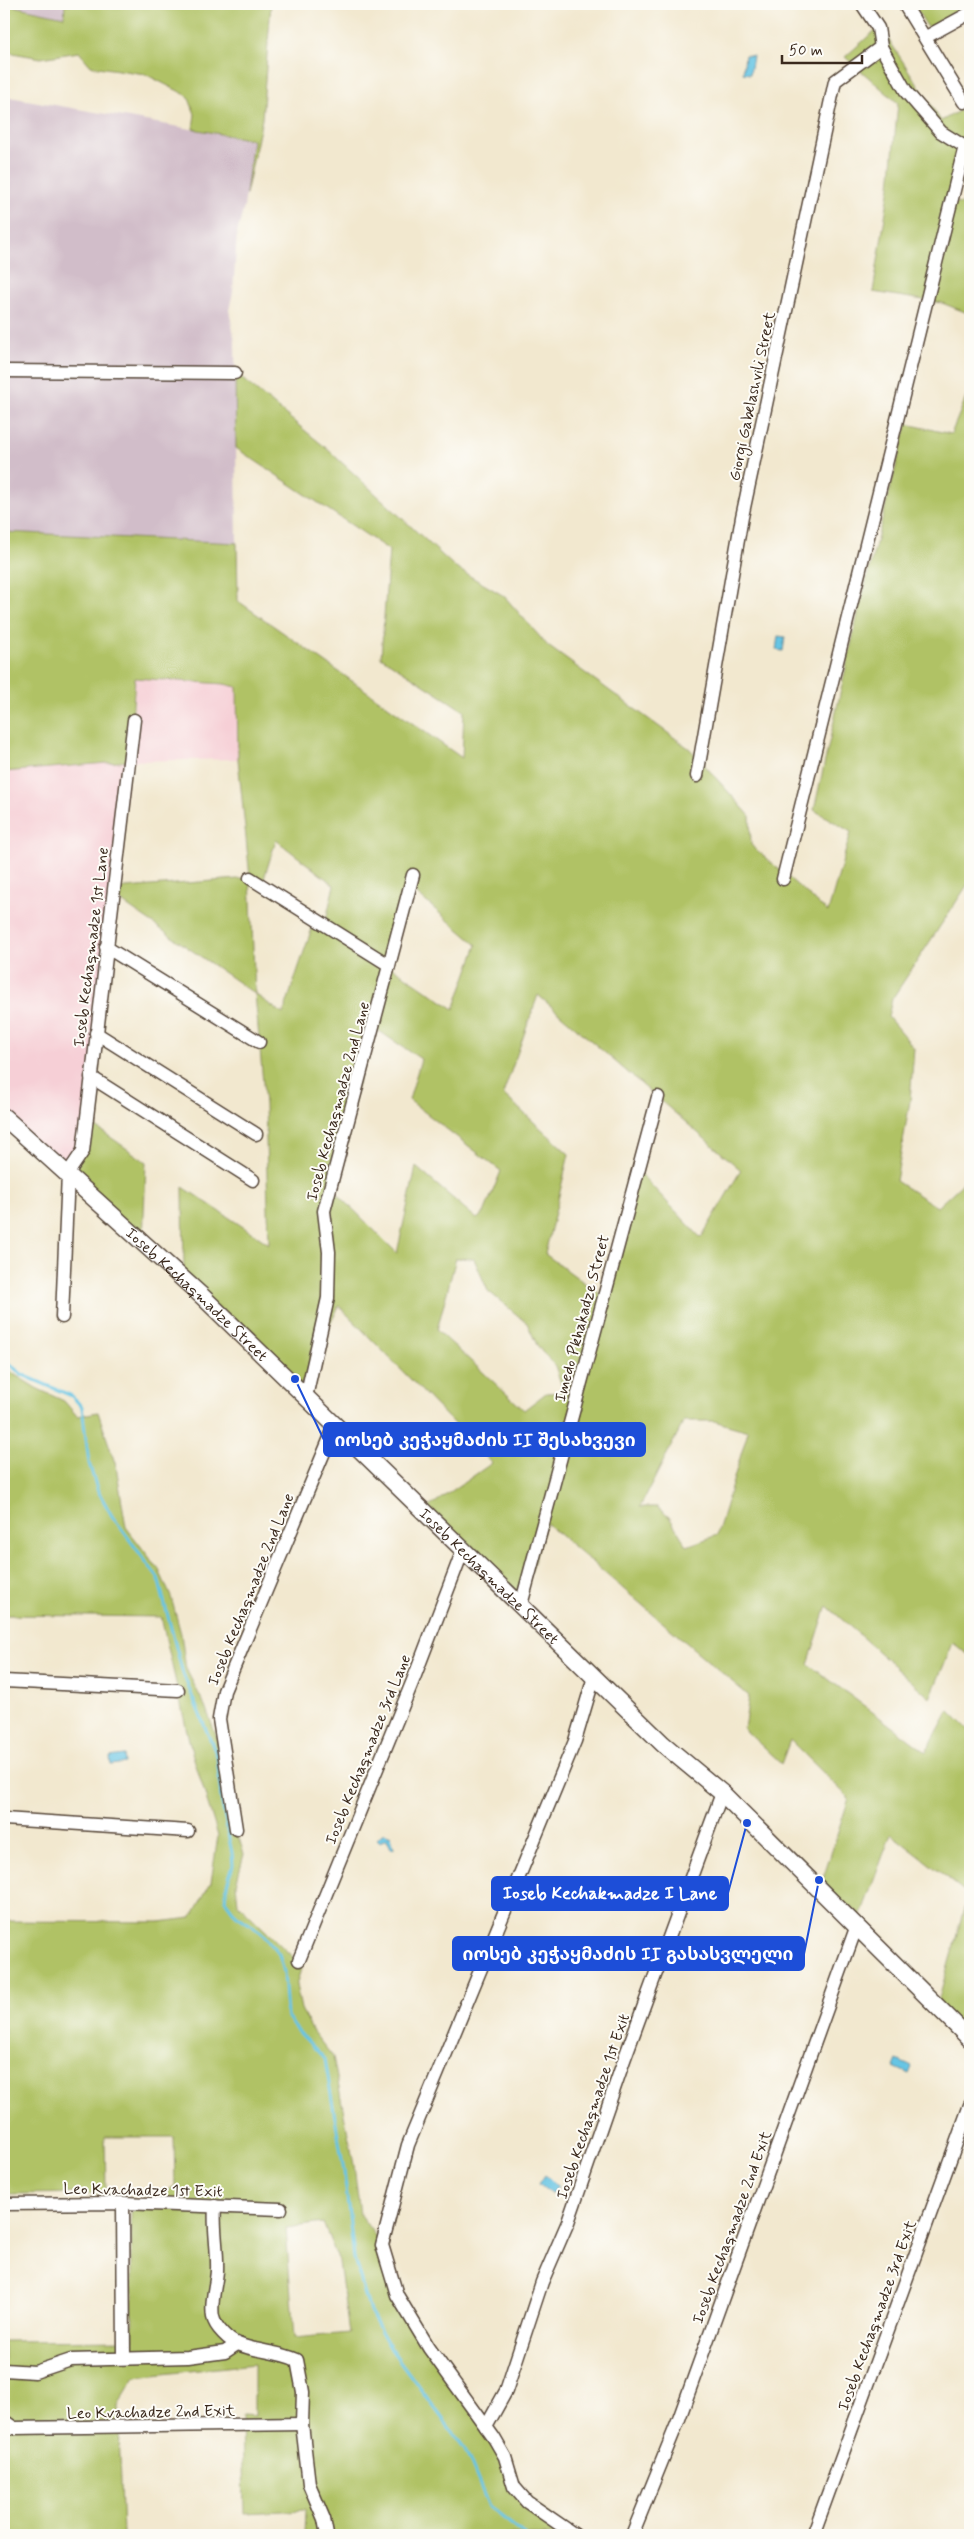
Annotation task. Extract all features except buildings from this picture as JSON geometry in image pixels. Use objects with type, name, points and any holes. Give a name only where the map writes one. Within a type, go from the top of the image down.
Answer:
[{"type":"street","points":[[783,879],[968,148],[941,132],[907,93],[881,47],[878,28],[862,4]]},
{"type":"street","points":[[904,4],[926,37],[964,102]]},
{"type":"street","points":[[926,37],[970,13]]},
{"type":"street","name":"Giorgi Gabelashvili Street","points":[[697,776],[742,517],[835,81],[881,47]]},
{"type":"street","points":[[4,371],[235,373]]},
{"type":"street","name":"Ioseb Kechaqmadze 1st Lane","points":[[68,1173],[83,1151],[134,720]]},
{"type":"street","name":"Ioseb Kechaqmadze 2nd Lane","points":[[306,1397],[328,1298],[329,1252],[324,1211],[413,875]]},
{"type":"street","points":[[250,878],[389,966]]},
{"type":"street","points":[[106,948],[259,1042]]},
{"type":"street","points":[[96,1033],[256,1134]]},
{"type":"street","points":[[91,1077],[253,1180]]},
{"type":"street","name":"Imedo Pkhakadze Street","points":[[521,1605],[658,1097]]},
{"type":"street","name":"Ioseb Kechaqmadze Street","points":[[4,1117],[203,1297],[663,1744],[722,1793],[970,2039]]},
{"type":"street","points":[[62,1317],[68,1173]]},
{"type":"street","name":"Ioseb Kechaqmadze 2nd Lane","points":[[236,1829],[220,1719],[224,1691],[335,1426]]},
{"type":"street","name":"Ioseb Kechaqmadze 3rd Lane","points":[[299,1960],[464,1550]]},
{"type":"street","points":[[575,2535],[527,2502],[514,2487],[505,2457],[486,2427],[428,2348],[396,2295],[382,2245],[408,2145],[569,1756],[594,1677]]},
{"type":"street","points":[[4,1681],[178,1690]]},
{"type":"street","name":"Ioseb Kechaqmadze 1st Exit","points":[[486,2427],[506,2391],[542,2282],[568,2222],[624,2060],[722,1793]]},
{"type":"street","points":[[4,1819],[188,1831]]},
{"type":"street","name":"Ioseb Kechaqmadze 2nd Exit","points":[[632,2535],[674,2432],[856,1928]]},
{"type":"street","name":"Ioseb Kechaqmadze 3rd Exit","points":[[813,2535],[970,2105]]},
{"type":"street","points":[[123,2203],[124,2357]]},
{"type":"street","name":"Leo Kvachadze 1st Exit","points":[[4,2204],[123,2203],[281,2209]]},
{"type":"street","points":[[215,2206],[213,2228],[217,2271],[213,2298],[213,2319],[222,2332],[238,2344],[297,2360],[304,2392],[302,2424],[309,2484],[324,2520],[327,2535]]},
{"type":"street","points":[[4,2370],[35,2372],[71,2360],[124,2357],[188,2357],[225,2352],[238,2344]]},
{"type":"street","name":"Leo Kvachadze 2nd Exit","points":[[4,2422],[7,2426],[22,2428],[302,2424]]},
{"type":"shaded area","points":[[4,4],[65,4],[64,17]]},
{"type":"shaded area","points":[[4,96],[253,140],[244,207],[237,233],[233,292],[229,310],[235,341],[237,543],[4,532]]},
{"type":"shaded area","points":[[135,678],[224,684],[238,687],[238,759],[129,761],[134,720]]},
{"type":"shaded area","points":[[129,761],[83,1151],[68,1173],[4,1117],[4,772]]},
{"type":"green space","points":[[4,4],[64,17],[65,4],[271,4],[262,119],[246,194],[253,140],[193,129],[195,114],[188,96],[145,74],[91,66],[79,52],[41,58],[7,52],[4,61]]},
{"type":"green space","points":[[921,4],[959,4],[961,8],[928,28],[915,7]]},
{"type":"green space","points":[[880,26],[941,121],[964,108],[967,120],[968,144],[961,179],[953,203],[970,205],[970,314],[942,303],[873,292],[890,186],[898,103],[845,57]]},
{"type":"green space","points":[[235,373],[325,447],[456,568],[504,596],[548,646],[690,749],[750,816],[751,845],[828,912],[851,832],[814,810],[860,605],[907,424],[951,434],[970,388],[970,881],[892,999],[888,1017],[914,1048],[910,1101],[896,1181],[937,1207],[961,1185],[970,1171],[970,1656],[953,1643],[930,1698],[827,1606],[808,1664],[926,1752],[949,1710],[970,1731],[970,2039],[937,2006],[968,1894],[891,1834],[856,1928],[819,1891],[849,1798],[790,1740],[781,1764],[744,1729],[749,1696],[546,1523],[521,1605],[423,1511],[492,1463],[339,1306],[298,1390],[184,1279],[183,1187],[269,1244],[265,1105],[255,994],[283,1014],[315,919],[325,924],[334,885],[276,840],[262,885],[250,878],[238,759],[237,687],[224,684],[135,678],[129,761],[4,772],[4,532],[237,543],[238,601],[462,758],[464,711],[381,657],[389,550],[236,448]],"holes":[[[410,888],[477,945],[454,1009],[389,965]],[[538,995],[741,1170],[701,1238],[634,1167],[601,1295],[545,1254],[569,1154],[503,1094]],[[373,1027],[421,1059],[409,1100],[501,1171],[484,1213],[477,1219],[416,1167],[397,1253],[331,1187]],[[456,1258],[474,1259],[488,1291],[527,1323],[537,1345],[555,1366],[564,1392],[546,1393],[524,1410],[437,1330]],[[684,1421],[714,1421],[748,1431],[717,1535],[687,1546],[669,1517],[657,1507],[640,1507]]]},
{"type":"green space","points":[[250,878],[255,994],[113,896],[113,889]]},
{"type":"green space","points":[[86,1120],[146,1162],[143,1242],[68,1173],[83,1151]]},
{"type":"green space","points":[[4,1368],[36,1388],[64,1401],[77,1416],[98,1412],[116,1466],[126,1527],[159,1570],[171,1597],[181,1634],[186,1669],[205,1706],[223,1754],[236,1829],[244,1854],[236,1884],[238,1904],[302,1966],[296,1985],[301,2009],[313,2032],[333,2057],[354,2165],[360,2215],[382,2245],[397,2295],[494,2438],[514,2487],[575,2535],[304,2535],[305,2510],[244,2513],[242,2415],[254,2416],[254,2364],[135,2377],[118,2405],[123,2535],[4,2535],[4,2341],[133,2340],[131,2212],[175,2186],[174,2137],[105,2137],[106,2193],[4,2194],[4,1921],[159,1922],[191,1918],[211,1882],[218,1836],[191,1749],[161,1617],[4,1615]],"holes":[[[323,2223],[339,2262],[349,2333],[294,2338],[286,2228]]]},
{"type":"water","points":[[745,55],[753,56],[750,74],[743,73]]},
{"type":"water","points":[[778,636],[785,637],[783,651],[776,650]]},
{"type":"water","points":[[124,1755],[125,1763],[111,1765],[110,1757]]},
{"type":"water","points":[[384,1833],[391,1836],[394,1848],[391,1848],[387,1839],[379,1842],[376,1839]]},
{"type":"water","points":[[897,2060],[912,2067],[909,2074],[894,2067]]},
{"type":"water","points":[[545,2175],[558,2186],[551,2194],[539,2184]]},
{"type":"waterway","points":[[4,1360],[23,1375],[72,1396],[82,1407],[89,1463],[97,1489],[112,1516],[158,1578],[183,1674],[217,1756],[221,1799],[233,1865],[225,1900],[236,1915],[261,1932],[279,1954],[284,1972],[287,2016],[296,2029],[325,2059],[344,2171],[354,2258],[370,2312],[391,2349],[465,2449],[489,2507],[525,2535]]},
{"type":"place","name":"იოსებ კეჭაყმაძის II შესახვევი","points":[[295,1379]]},
{"type":"place","name":"Ioseb Kechakmadze I Lane","points":[[747,1823]]},
{"type":"place","name":"იოსებ კეჭაყმაძის II გასასვლელი","points":[[819,1880]]}]
